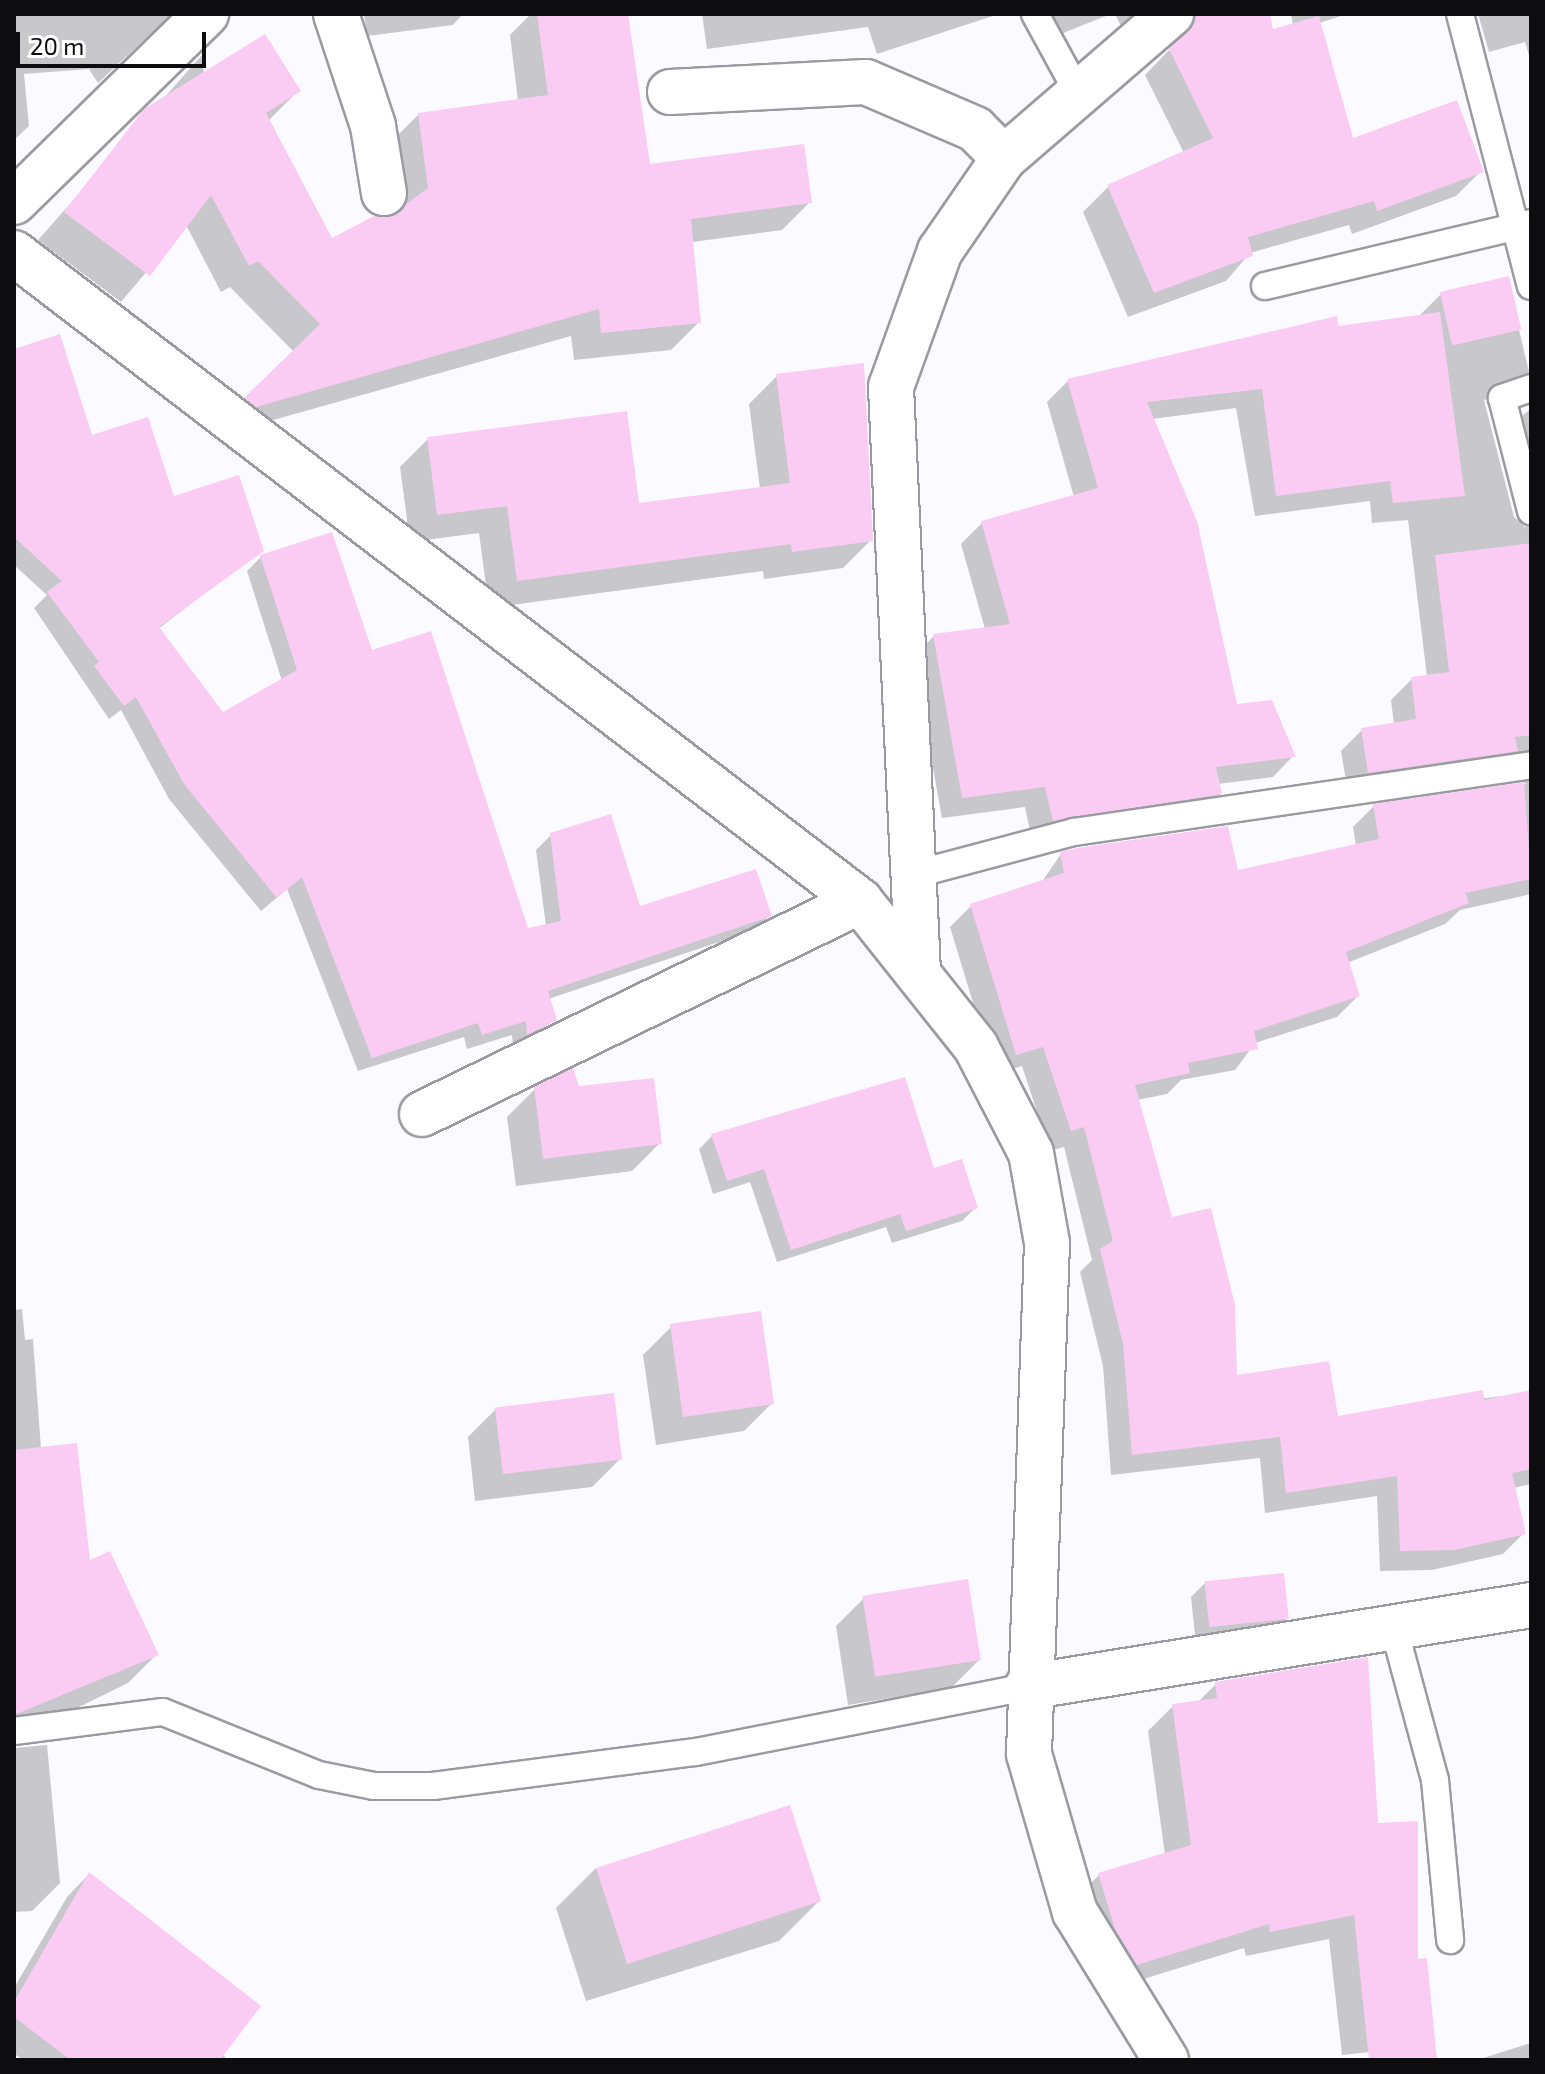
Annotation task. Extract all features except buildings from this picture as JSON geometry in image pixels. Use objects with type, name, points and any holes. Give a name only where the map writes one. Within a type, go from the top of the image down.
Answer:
[{"type":"street","points":[[14,202],[206,14]]},
{"type":"street","points":[[336,14],[373,126],[384,193]]},
{"type":"street","points":[[918,973],[891,387],[940,251],[1004,158],[1076,89],[1171,14]]},
{"type":"street","points":[[670,92],[866,82],[975,129],[1004,158]]},
{"type":"street","points":[[19,268],[860,901],[976,1047],[1031,1153],[1047,1243],[1027,1687],[1029,1754],[1075,1912],[1166,2060]]},
{"type":"street","points":[[422,1114],[860,901]]},
{"type":"street","points":[[1027,1687],[1395,1632],[1531,1605]]},
{"type":"lane","points":[[1035,14],[1076,89]]},
{"type":"lane","points":[[1460,14],[1526,224],[1531,286]]},
{"type":"lane","points":[[1265,286],[1526,224]]},
{"type":"lane","points":[[1531,388],[1502,398],[1531,511]]},
{"type":"lane","points":[[912,875],[1074,832],[1531,765]]},
{"type":"lane","points":[[1395,1632],[1435,1780],[1450,1940]]},
{"type":"lane","points":[[14,1731],[163,1712],[319,1775],[374,1786],[433,1786],[696,1752],[1027,1687]]}]
